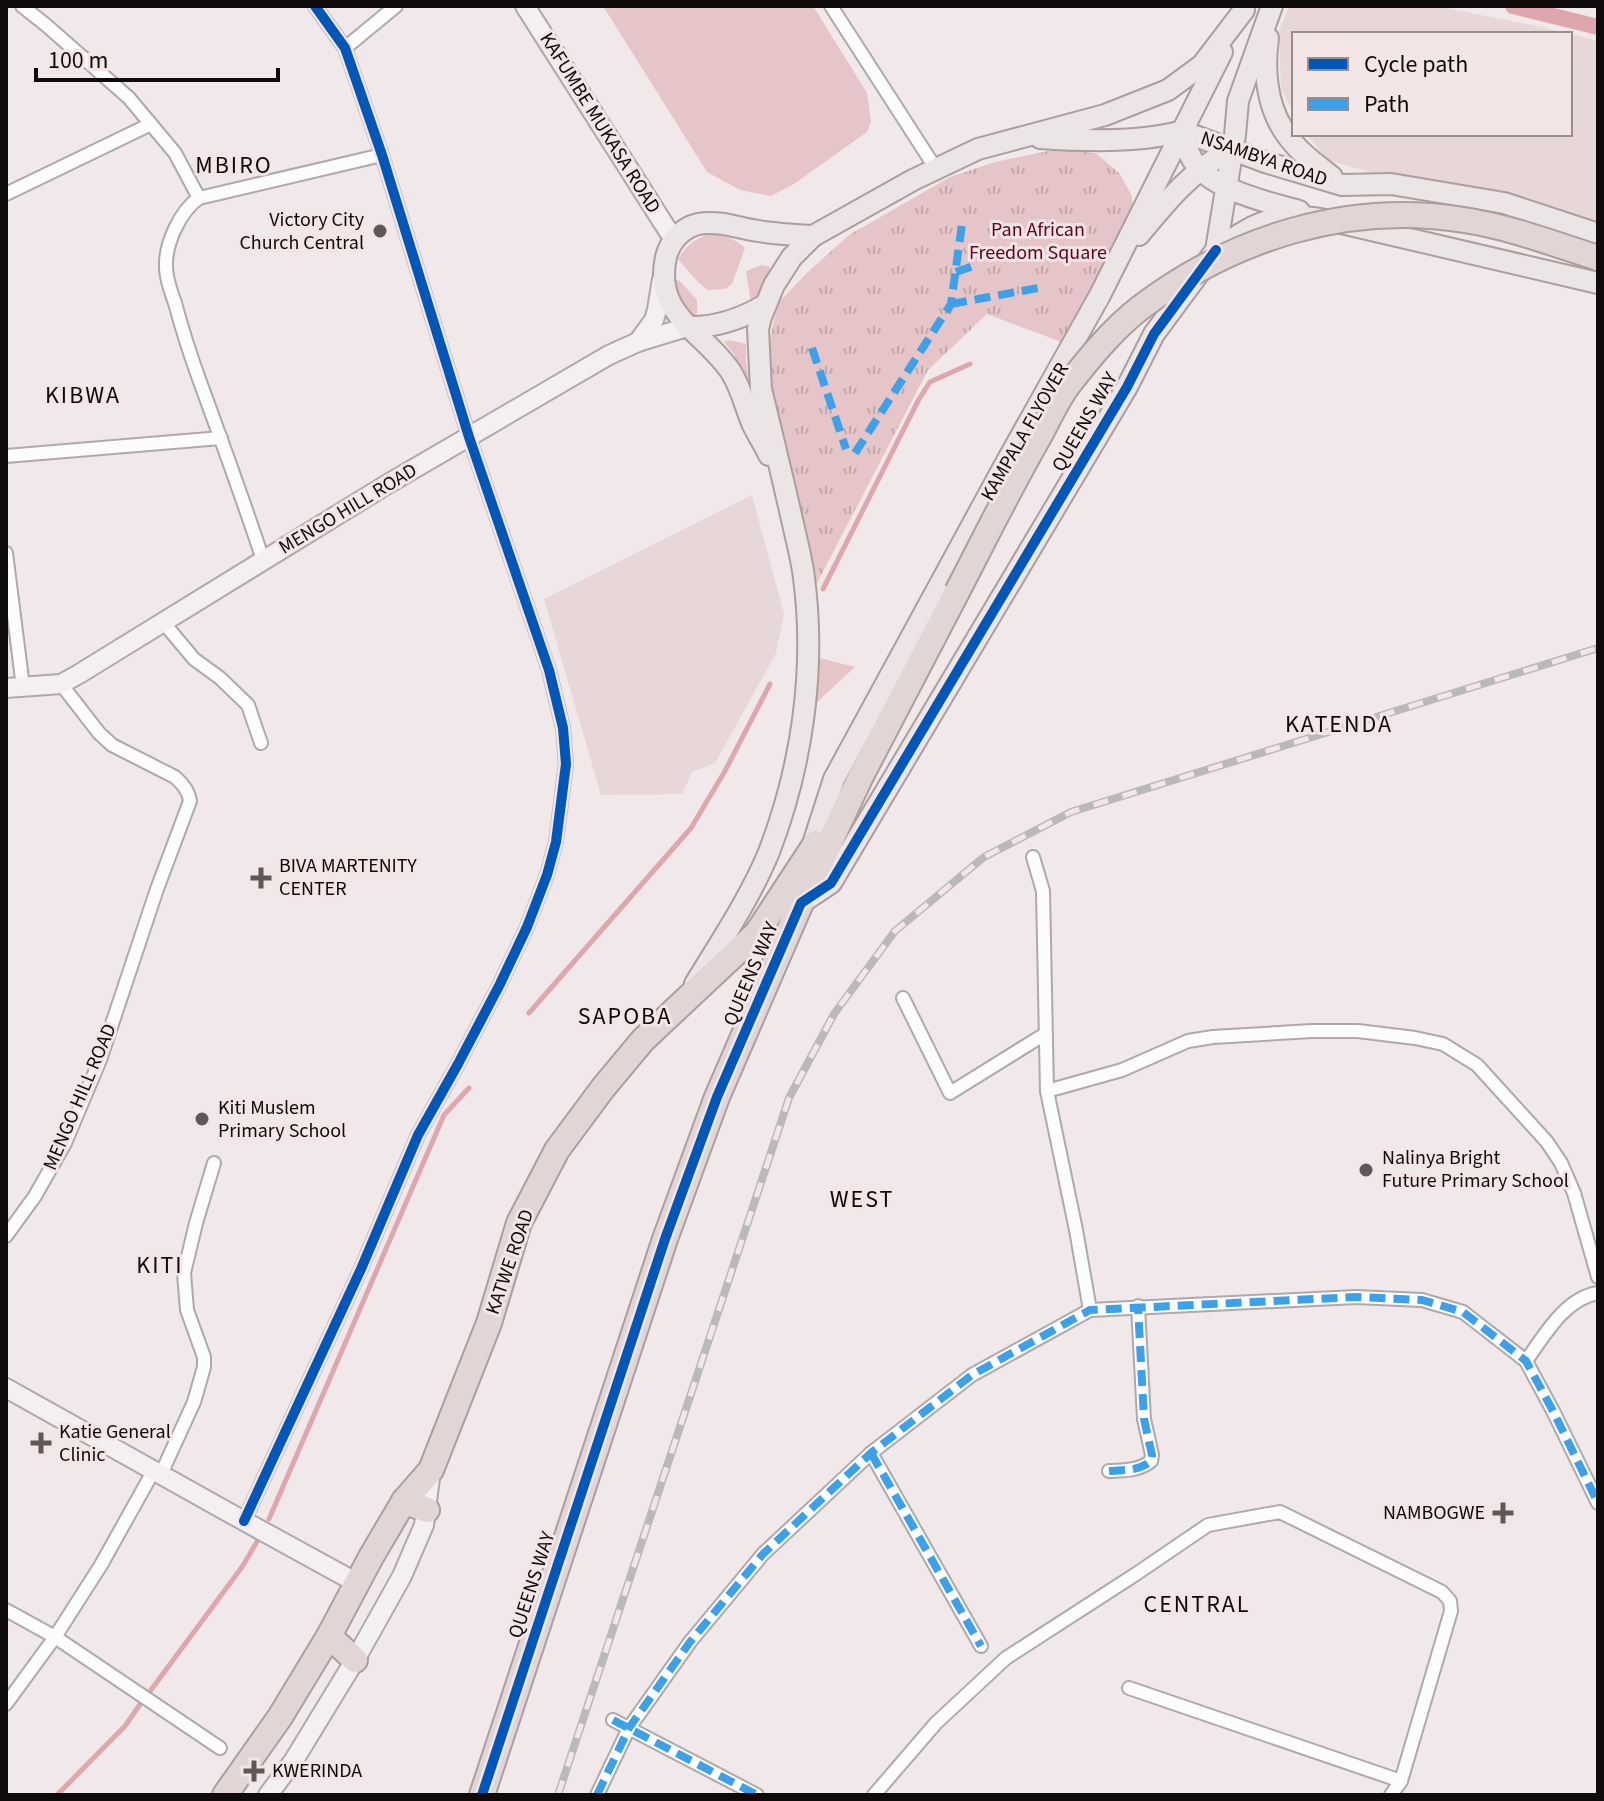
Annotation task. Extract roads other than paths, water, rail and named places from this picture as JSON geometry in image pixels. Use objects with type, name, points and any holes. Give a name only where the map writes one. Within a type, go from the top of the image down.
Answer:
[{"type":"highway","name":"KAMPALA FLYOVER","points":[[861,776],[1067,386],[1100,346],[1137,310],[1226,254],[1275,235],[1373,215],[1462,219],[1505,228],[1598,258]]},
{"type":"highway","points":[[801,903],[861,776]]},
{"type":"highway","name":"KATWE ROAD","points":[[225,1795],[280,1717],[404,1501],[431,1470],[489,1323],[519,1223],[557,1150],[643,1040],[757,933],[861,776]]},
{"type":"highway","name":"QUEENS WAY","points":[[482,1795],[665,1239],[717,1097],[801,903]]},
{"type":"highway","points":[[404,1501],[427,1510]]},
{"type":"highway","points":[[329,1636],[355,1660]]},
{"type":"main road","points":[[1272,6],[1265,71],[1268,96],[1291,141],[1342,185]]},
{"type":"main road","name":"QUEENS WAY","points":[[801,903],[831,883],[1098,437],[1154,334],[1216,250],[1238,101],[1272,6]]},
{"type":"main road","points":[[811,850],[834,779],[1115,266],[1245,8]]},
{"type":"main road","points":[[685,1001],[742,907],[768,853],[799,749],[807,689],[808,625],[804,578],[761,389],[758,329],[765,305],[792,257],[813,236],[978,149],[1105,115],[1168,90],[1202,65],[1245,8]]},
{"type":"main road","points":[[1182,131],[1190,157],[1209,177],[1250,197],[1332,221]]},
{"type":"main road","name":"NSAMBYA ROAD","points":[[1020,137],[1081,141],[1145,138],[1182,131],[1265,162],[1342,185],[1391,184],[1504,203],[1598,234]]},
{"type":"main road","points":[[1115,266],[1162,207],[1215,157],[1232,149]]},
{"type":"main road","name":"NSAMBYA ROAD","points":[[1216,250],[1240,233],[1272,219],[1308,216],[1598,283]]},
{"type":"main road","points":[[784,483],[752,422],[732,374],[716,353],[672,309],[663,270],[674,240],[686,228],[701,224],[718,223],[757,231],[813,236]]},
{"type":"main road","points":[[687,327],[737,319],[765,305]]},
{"type":"street","points":[[22,6],[129,98],[175,153],[199,198]]},
{"type":"street","points":[[244,1521],[361,1269],[418,1135],[479,1024],[527,927],[556,842],[566,764],[563,728],[549,670],[469,437],[382,155],[345,48],[315,6]]},
{"type":"street","points":[[345,48],[396,6]]},
{"type":"street","name":"KAFUMBE MUKASA ROAD","points":[[525,6],[674,240]]},
{"type":"street","points":[[831,6],[936,169]]},
{"type":"street","points":[[6,194],[151,124]]},
{"type":"street","points":[[263,560],[186,344],[166,272],[166,259],[183,213],[199,198],[382,155]]},
{"type":"street","points":[[638,342],[654,320],[663,270]]},
{"type":"street","name":"MENGO HILL ROAD","points":[[14,687],[61,684],[609,355],[638,342],[687,327]]},
{"type":"street","points":[[6,456],[221,438]]},
{"type":"street","points":[[6,553],[14,687]]},
{"type":"street","points":[[163,622],[194,659],[248,705],[261,743]]},
{"type":"street","name":"MENGO HILL ROAD","points":[[6,1236],[35,1196],[65,1143],[100,1060],[190,801],[183,783],[175,777],[112,745],[61,684]]},
{"type":"street","points":[[1033,857],[1043,891],[1047,1091],[1090,1310]]},
{"type":"street","points":[[903,998],[950,1093],[1045,1034]]},
{"type":"street","points":[[1047,1091],[1122,1070],[1188,1041],[1213,1037],[1358,1031],[1443,1044],[1477,1065],[1547,1142],[1561,1163],[1574,1193],[1598,1277]]},
{"type":"street","points":[[6,1704],[55,1637],[101,1565],[158,1472],[194,1402],[204,1357],[187,1310],[184,1273],[214,1163]]},
{"type":"street","points":[[1526,1361],[1562,1315],[1581,1298],[1598,1293]]},
{"type":"street","points":[[597,1795],[629,1728],[690,1642],[763,1554],[871,1453],[972,1375],[1090,1310],[1356,1297],[1422,1300],[1463,1312],[1526,1361],[1598,1503]]},
{"type":"street","points":[[1109,1471],[1133,1469],[1151,1461],[1144,1419],[1138,1306]]},
{"type":"street","points":[[6,1388],[357,1583]]},
{"type":"street","points":[[871,1453],[981,1646]]},
{"type":"street","name":"KATWE ROAD","points":[[268,1795],[294,1760],[402,1576],[424,1525],[431,1470]]},
{"type":"street","points":[[874,1795],[936,1723],[1006,1658],[1208,1525],[1280,1512],[1442,1592],[1450,1601],[1451,1611],[1401,1781],[1391,1795]]},
{"type":"street","points":[[6,1610],[55,1637],[220,1748]]},
{"type":"street","points":[[1129,1688],[1401,1781]]},
{"type":"street","points":[[613,1720],[757,1795]]},
{"type":"waterway","points":[[1513,6],[1598,27]]},
{"type":"waterway","points":[[823,589],[930,382],[970,364]]},
{"type":"waterway","points":[[529,1013],[691,828],[770,684]]},
{"type":"waterway","points":[[269,1519],[444,1115],[469,1088]]},
{"type":"waterway","points":[[151,1690],[242,1567],[258,1540]]},
{"type":"waterway","points":[[57,1795],[125,1726],[141,1703]]},
{"type":"railway","points":[[558,1795],[789,1098],[834,1014],[895,931],[984,857],[1071,812],[1598,648]]},
{"type":"place","name":"Victory City Church Central","points":[[380,231]]},
{"type":"place","name":"BIVA MARTENITY CENTER","points":[[261,878]]},
{"type":"place","name":"Kiti Muslem Primary School","points":[[202,1119]]},
{"type":"place","name":"Nalinya Bright Future Primary School","points":[[1366,1170]]},
{"type":"place","name":"Katie General Clinic","points":[[41,1443]]},
{"type":"place","name":"NAMBOGWE","points":[[1503,1513]]},
{"type":"place","name":"KWERINDA","points":[[254,1771]]},
{"type":"district","name":"MBIRO","points":[[234,165]]},
{"type":"district","name":"KIBWA","points":[[83,395]]},
{"type":"district","name":"KATENDA","points":[[1339,724]]},
{"type":"district","name":"SAPOBA","points":[[625,1016]]},
{"type":"district","name":"WEST","points":[[862,1199]]},
{"type":"district","name":"KITI","points":[[160,1265]]},
{"type":"district","name":"CENTRAL","points":[[1197,1604]]},
{"type":"park label","name":"Pan African Freedom Square","points":[[1038,242]]}]
